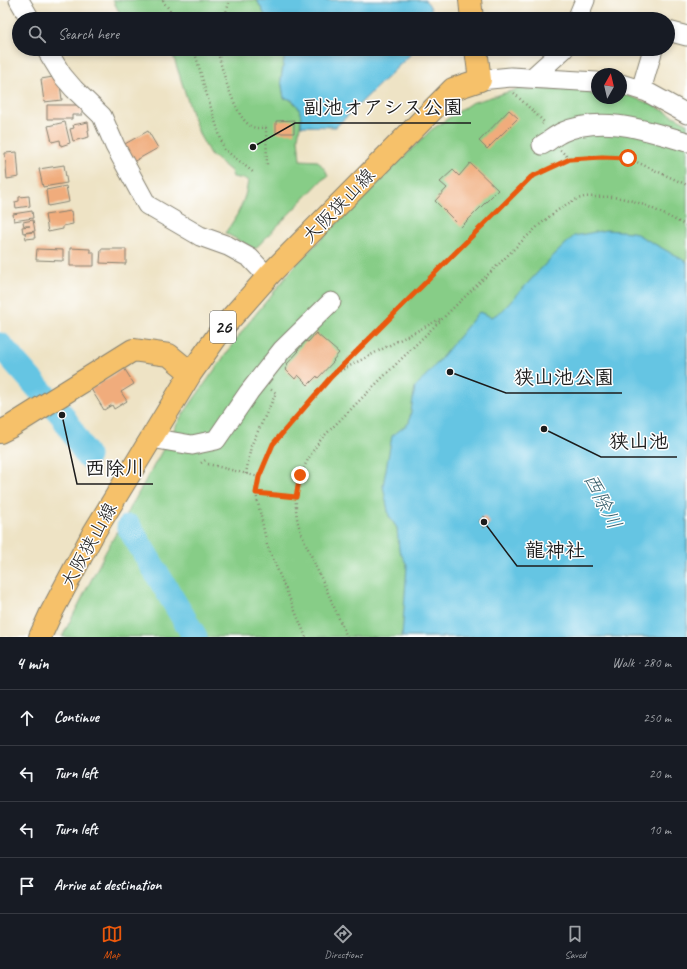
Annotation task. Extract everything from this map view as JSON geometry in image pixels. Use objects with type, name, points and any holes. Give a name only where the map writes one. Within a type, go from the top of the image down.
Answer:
[{"type":"main road","points":[[470,0],[471,12]]},
{"type":"main road","points":[[477,56],[480,80]]},
{"type":"main road","name":"大阪狭山線","points":[[40,637],[93,534],[191,373],[225,325],[268,277],[452,89],[480,80]]},
{"type":"main road","points":[[0,432],[133,350],[169,355],[191,373]]},
{"type":"street","points":[[19,0],[26,12]]},
{"type":"street","points":[[580,12],[585,0]]},
{"type":"street","points":[[675,32],[687,36]]},
{"type":"street","points":[[50,56],[62,75],[74,89],[102,116],[115,146],[147,205],[200,236],[228,246],[250,258],[268,277]]},
{"type":"street","points":[[532,78],[556,56]]},
{"type":"street","points":[[642,90],[651,56]]},
{"type":"street","points":[[480,80],[511,77],[591,82]]},
{"type":"street","points":[[627,86],[648,92],[687,114]]},
{"type":"street","points":[[542,145],[563,132],[596,124],[628,126],[687,142]]},
{"type":"street","points":[[151,438],[192,446],[216,440],[249,392],[282,350],[331,302]]},
{"type":"path","points":[[163,0],[171,12]]},
{"type":"path","points":[[226,12],[230,0]]},
{"type":"path","points":[[196,56],[224,149],[253,172]]},
{"type":"path","points":[[219,56],[236,108],[246,122],[254,128],[266,128],[268,165]]},
{"type":"path","points":[[514,92],[544,122]]},
{"type":"path","points":[[306,637],[267,545],[256,493],[259,477],[273,444],[332,375],[531,177],[570,159],[602,157],[628,158],[687,185]]},
{"type":"path","points":[[347,637],[303,536],[297,518],[296,497],[300,475],[310,453],[322,438],[442,318],[546,220],[563,206],[581,198],[608,196],[625,198],[653,208],[687,226]]},
{"type":"path","points":[[332,375],[442,318]]},
{"type":"path","points":[[246,474],[251,446],[276,393],[267,388]]},
{"type":"path","points":[[201,463],[212,456]]},
{"type":"path","points":[[208,464],[259,477]]},
{"type":"path","points":[[256,493],[296,497]]},
{"type":"green space","points":[[113,0],[257,0],[263,12],[119,12]]},
{"type":"green space","points":[[173,56],[285,56],[281,79],[284,98],[288,98],[299,107],[302,115],[298,138],[300,160],[318,161],[328,176],[322,180],[255,249],[225,233],[240,208],[248,180],[233,177],[231,171],[210,154],[200,136]]},
{"type":"green space","points":[[518,89],[591,89],[591,104],[627,104],[627,95],[651,104],[687,123],[687,637],[62,637],[105,553],[181,417],[246,326],[300,260],[431,130],[471,103]]},
{"type":"water","points":[[257,0],[425,0],[429,4],[432,12],[263,12]]},
{"type":"water","points":[[285,56],[409,56],[336,127],[301,126],[300,112],[296,104],[289,99],[284,98],[281,79]]},
{"type":"water","points":[[606,230],[633,232],[687,262],[687,637],[402,637],[407,565],[399,550],[397,528],[389,516],[383,486],[392,436],[409,423],[415,387],[433,368],[479,312],[492,317],[503,310],[550,259],[574,236]]},
{"type":"building","points":[[59,76],[62,100],[44,102],[41,79]]},
{"type":"building","points":[[47,105],[82,105],[82,115],[72,115],[72,119],[47,119]]},
{"type":"building","points":[[509,110],[518,118],[487,149],[479,141]]},
{"type":"building","points":[[294,120],[294,133],[276,133],[276,121]]},
{"type":"building","points":[[65,122],[70,143],[61,146],[60,140],[52,142],[48,126]]},
{"type":"building","points":[[88,122],[89,137],[73,141],[70,129],[74,128],[73,125]]},
{"type":"building","points":[[148,131],[158,148],[133,162],[123,145]]},
{"type":"building","points":[[17,152],[19,177],[7,179],[5,153]]},
{"type":"building","points":[[470,163],[498,190],[461,227],[435,201],[447,188],[440,182],[453,170],[459,176]]},
{"type":"building","points":[[64,165],[67,183],[43,187],[39,169]]},
{"type":"building","points":[[66,186],[69,202],[48,206],[46,190]]},
{"type":"building","points":[[29,196],[30,206],[16,208],[15,202],[19,201],[19,197]]},
{"type":"building","points":[[32,211],[33,218],[14,221],[13,214]]},
{"type":"building","points":[[71,211],[73,224],[63,226],[63,229],[48,232],[45,215]]},
{"type":"building","points":[[33,220],[35,231],[23,233],[22,227],[30,226],[24,226],[23,222]]},
{"type":"building","points":[[34,232],[35,238],[26,239],[25,233]]},
{"type":"building","points":[[70,248],[90,249],[90,252],[94,252],[94,266],[70,266]]},
{"type":"building","points":[[37,249],[63,250],[63,261],[36,260]]},
{"type":"building","points":[[101,249],[126,249],[126,264],[100,263]]},
{"type":"building","points":[[316,333],[339,353],[333,360],[334,361],[318,378],[317,376],[308,385],[298,375],[295,379],[285,369],[288,365],[287,364],[298,352],[297,351]]},
{"type":"building","points":[[124,368],[134,384],[121,392],[127,401],[114,409],[112,405],[104,410],[91,389]]},
{"type":"building","points":[[484,516],[490,523],[484,528],[479,521]]},
{"type":"waterway","name":"西除川","points":[[0,345],[62,415],[87,456]]},
{"type":"waterway","name":"西除川","points":[[129,527],[195,637]]},
{"type":"place","name":"副池オアシス公園","points":[[253,147]]},
{"type":"place","name":"狭山池公園","points":[[450,372]]},
{"type":"place","name":"西除川","points":[[62,415]]},
{"type":"place","name":"狭山池","points":[[544,429]]},
{"type":"place","name":"龍神社","points":[[484,522]]},
{"type":"route","points":[[300,475],[296,497],[256,493],[259,477],[273,444],[330,378],[531,177],[570,159],[602,157],[628,158]]}]
